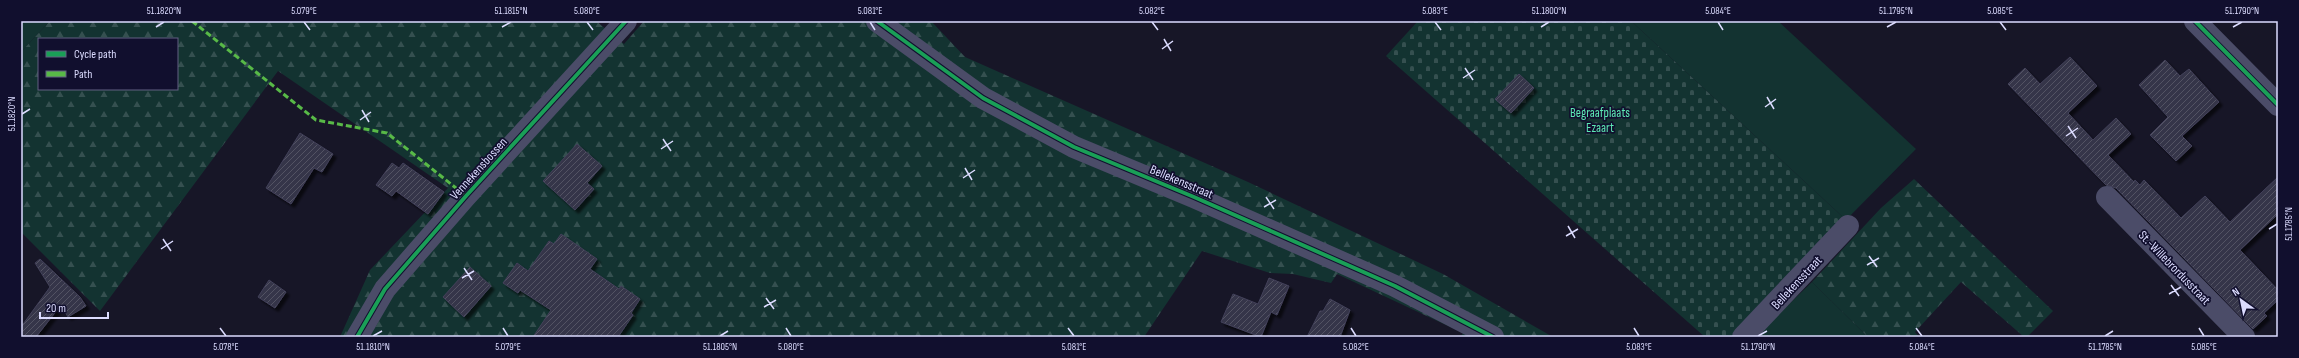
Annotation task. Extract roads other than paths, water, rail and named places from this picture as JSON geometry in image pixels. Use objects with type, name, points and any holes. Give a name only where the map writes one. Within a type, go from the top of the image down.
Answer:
[{"type":"street","name":"Vennekensbossen","points":[[357,337],[385,289],[466,196],[626,21]]},
{"type":"street","name":"Bellekensstraat","points":[[877,21],[983,98],[1074,147],[1194,197],[1395,286],[1493,337]]},
{"type":"street","points":[[2195,21],[2278,105]]},
{"type":"street","name":"St.-Willebrordusstraat","points":[[2107,197],[2244,337]]},
{"type":"street","name":"Bellekensstraat","points":[[1743,337],[1848,226]]},
{"type":"park label","name":"Begraafplaats Ezaart","points":[[1600,120]]}]
